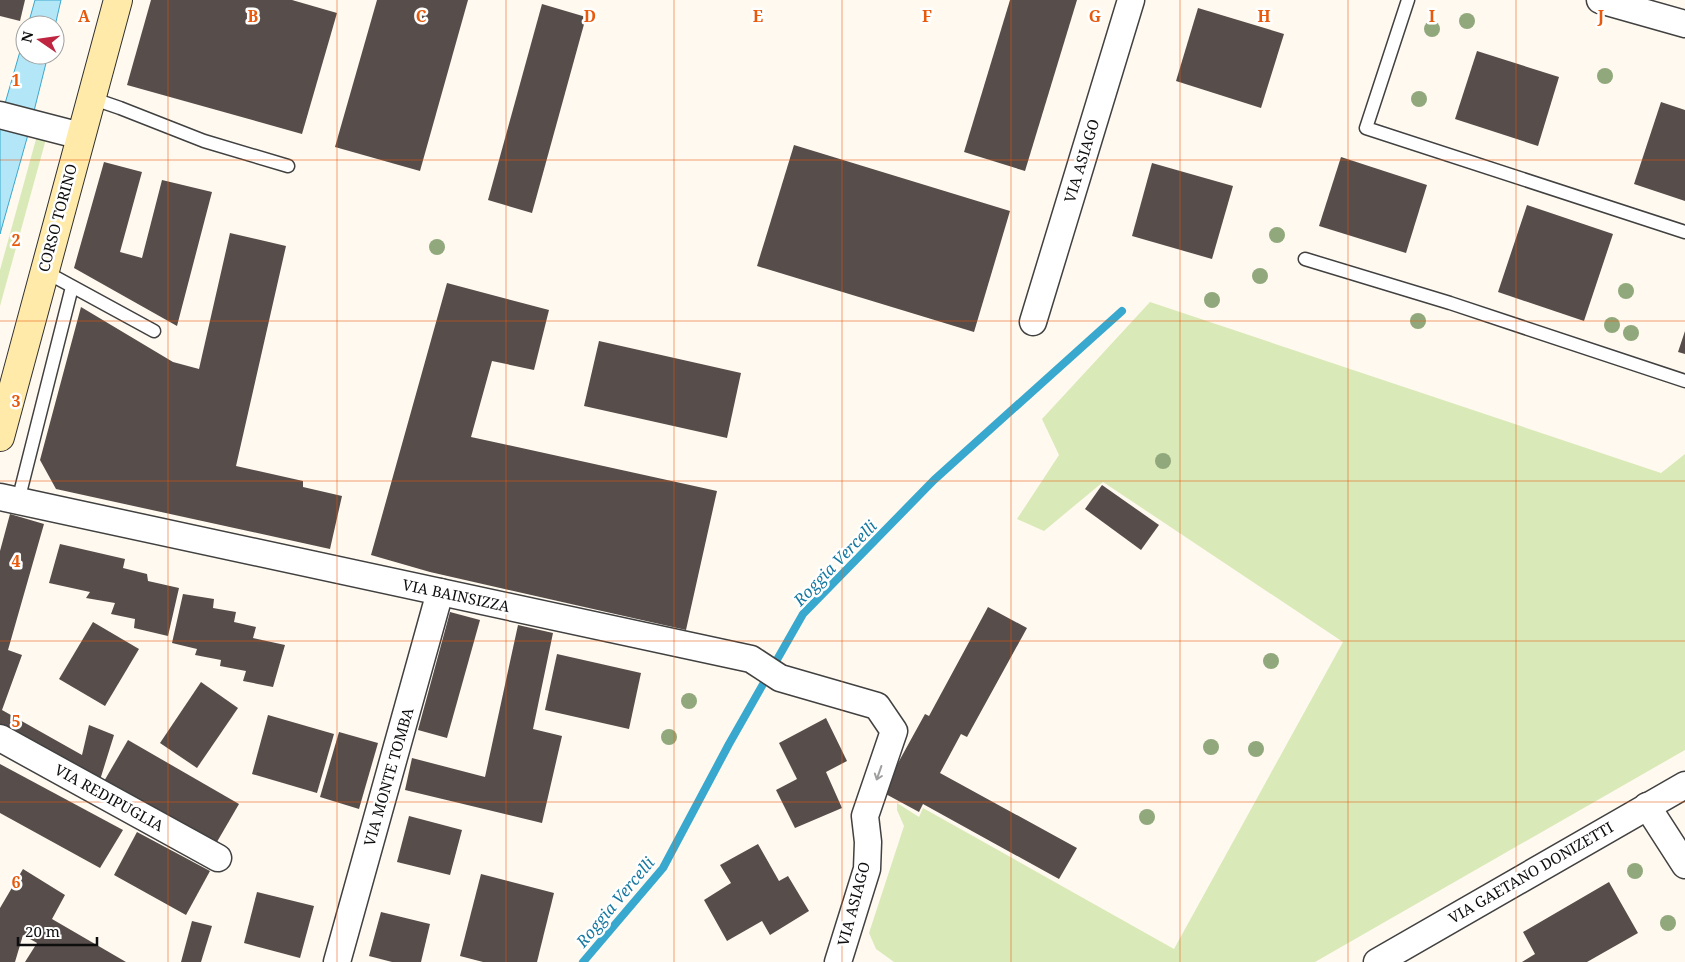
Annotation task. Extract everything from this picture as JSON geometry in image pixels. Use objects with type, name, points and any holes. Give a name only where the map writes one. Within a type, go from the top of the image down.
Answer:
[{"type":"main road","name":"CORSO TORINO","points":[[0,437],[118,0]]},
{"type":"street","name":"VIA ASIAGO","points":[[1033,322],[1131,0]]},
{"type":"street","points":[[1600,0],[1685,24]]},
{"type":"street","points":[[1,116],[80,136]]},
{"type":"street","name":"VIA BAINSIZZA","points":[[9,499],[751,659],[780,678],[877,706],[894,731]]},
{"type":"street","name":"VIA MONTE TOMBA","points":[[337,962],[440,592]]},
{"type":"street","name":"VIA ASIAGO","points":[[843,961],[867,869],[868,842],[865,816],[894,731]]},
{"type":"street","name":"VIA REDIPUGLIA","points":[[0,738],[218,858]]},
{"type":"street","name":"VIA GAETANO DONIZETTI","points":[[1377,962],[1685,785]]},
{"type":"street","points":[[1648,806],[1685,865]]},
{"type":"lane","points":[[1408,0],[1366,128],[1685,232]]},
{"type":"lane","points":[[91,98],[204,141],[288,166]]},
{"type":"lane","points":[[1305,259],[1450,303],[1685,381]]},
{"type":"lane","points":[[44,271],[154,331]]},
{"type":"lane","points":[[9,499],[72,287]]},
{"type":"green space","points":[[38,132],[46,139],[0,306],[0,270]]},
{"type":"green space","points":[[1150,302],[1661,473],[1685,454],[1685,750],[1315,962],[894,962],[876,949],[869,933],[904,826],[897,810],[897,803],[919,817],[923,808],[1174,949],[1343,642],[1103,482],[1044,531],[1017,519],[1059,455],[1042,419]]},
{"type":"water","points":[[35,0],[61,0],[58,15],[31,15]]},
{"type":"water","points":[[16,65],[46,65],[0,234],[0,121]]},
{"type":"building","points":[[0,0],[25,0],[21,15],[15,15],[15,20],[0,16]]},
{"type":"building","points":[[151,0],[292,0],[337,13],[302,134],[127,85]]},
{"type":"building","points":[[377,0],[468,0],[420,171],[335,147]]},
{"type":"building","points":[[1010,0],[1077,0],[1025,171],[964,152]]},
{"type":"building","points":[[542,4],[586,17],[532,213],[488,200]]},
{"type":"building","points":[[1198,8],[1284,34],[1261,108],[1176,81]]},
{"type":"building","points":[[1477,51],[1559,77],[1538,146],[1455,119]]},
{"type":"building","points":[[1661,102],[1685,110],[1685,201],[1634,184]]},
{"type":"building","points":[[794,145],[1010,211],[974,332],[757,266]]},
{"type":"building","points":[[1341,157],[1427,185],[1406,253],[1319,226]]},
{"type":"building","points":[[104,162],[142,172],[120,252],[142,258],[162,180],[212,192],[177,326],[74,268]]},
{"type":"building","points":[[1152,163],[1233,186],[1212,259],[1132,236]]},
{"type":"building","points":[[1527,205],[1613,234],[1584,321],[1498,292]]},
{"type":"building","points":[[230,233],[286,246],[236,466],[303,481],[303,487],[342,496],[330,549],[56,489],[40,460],[81,307],[173,362],[199,369]]},
{"type":"building","points":[[447,283],[549,310],[534,370],[492,361],[471,437],[717,491],[686,630],[430,572],[371,555]]},
{"type":"building","points":[[1685,331],[1685,354],[1678,352]]},
{"type":"building","points":[[599,341],[741,373],[727,438],[584,406]]},
{"type":"building","points":[[1102,485],[1159,525],[1141,550],[1085,509]]},
{"type":"building","points":[[10,514],[44,524],[8,650],[22,655],[2,710],[82,755],[89,725],[114,735],[100,780],[0,726],[0,551]]},
{"type":"building","points":[[60,544],[125,559],[123,568],[147,574],[148,581],[179,588],[168,636],[134,628],[135,619],[111,614],[115,603],[86,598],[90,592],[49,583]]},
{"type":"building","points":[[183,594],[214,599],[213,608],[236,612],[234,622],[256,627],[253,638],[285,645],[273,687],[243,681],[246,671],[220,666],[221,660],[195,655],[197,649],[172,643]]},
{"type":"building","points":[[988,607],[1027,628],[967,737],[961,734],[940,773],[1077,848],[1059,879],[923,804],[919,812],[882,792],[925,714],[929,716]]},
{"type":"building","points":[[450,612],[480,620],[447,738],[418,730]]},
{"type":"building","points":[[93,622],[139,649],[105,706],[59,679]]},
{"type":"building","points":[[518,625],[553,633],[533,729],[562,736],[542,823],[405,790],[412,758],[485,777]]},
{"type":"building","points":[[557,654],[641,673],[629,729],[545,710]]},
{"type":"building","points":[[201,682],[238,708],[197,768],[160,743]]},
{"type":"building","points":[[268,715],[334,734],[317,793],[252,774]]},
{"type":"building","points":[[826,718],[847,761],[826,772],[842,808],[795,828],[776,790],[797,779],[779,743]]},
{"type":"building","points":[[339,732],[378,743],[359,809],[320,797]]},
{"type":"building","points":[[128,740],[239,804],[214,847],[103,783]]},
{"type":"building","points":[[0,764],[123,830],[100,868],[0,813]]},
{"type":"building","points":[[409,816],[462,830],[450,875],[397,862]]},
{"type":"building","points":[[137,832],[210,871],[186,915],[114,875]]},
{"type":"building","points":[[758,844],[779,881],[788,876],[809,911],[770,935],[762,921],[727,941],[704,900],[731,883],[720,865]]},
{"type":"building","points":[[23,869],[65,895],[52,919],[126,962],[25,962],[37,943],[23,935],[15,962],[0,962],[0,908]]},
{"type":"building","points":[[481,874],[554,893],[537,962],[483,962],[460,956]]},
{"type":"building","points":[[1609,882],[1638,933],[1587,962],[1522,962],[1535,954],[1523,932]]},
{"type":"building","points":[[257,892],[314,906],[300,958],[244,943]]},
{"type":"building","points":[[381,912],[430,924],[421,962],[392,962],[369,956]]},
{"type":"building","points":[[192,921],[212,926],[201,962],[181,962]]},
{"type":"waterway","name":"Roggia Vercelli","points":[[583,962],[663,868],[729,744],[803,614],[934,480],[1122,311]]}]
